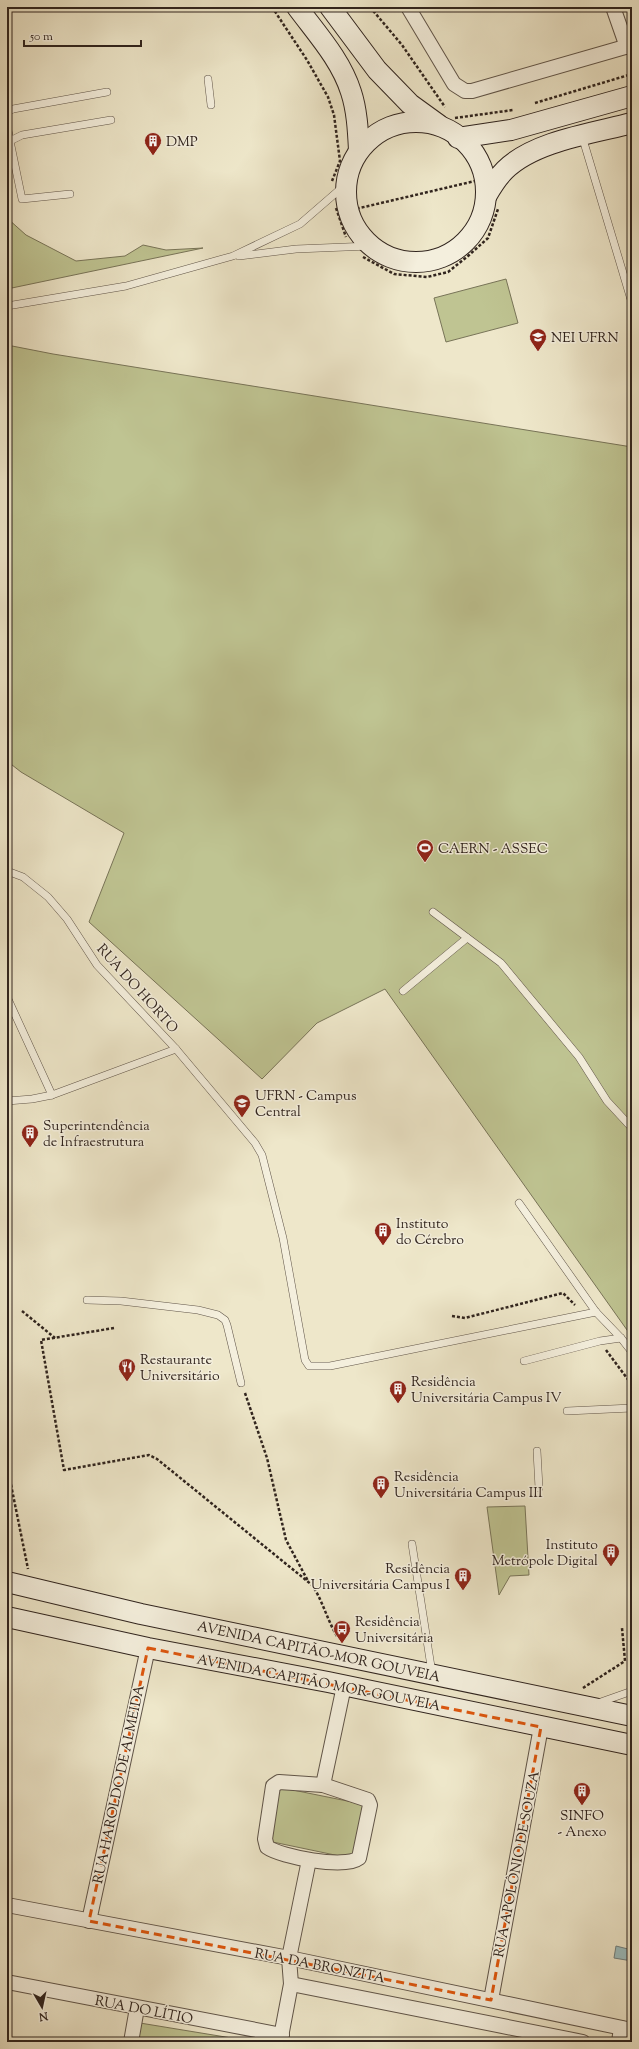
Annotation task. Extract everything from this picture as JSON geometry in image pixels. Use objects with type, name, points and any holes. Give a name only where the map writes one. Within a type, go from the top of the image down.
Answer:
[{"type":"main road","points":[[297,7],[335,59],[349,86],[355,110],[359,150]]},
{"type":"main road","points":[[330,7],[377,70],[410,104],[470,147],[480,162],[490,193]]},
{"type":"main road","points":[[632,96],[511,130],[454,135],[432,124],[405,122],[379,132],[359,150],[340,185],[362,247],[390,258],[412,263],[434,260],[455,251],[471,236],[482,216],[490,193],[506,169],[519,160],[535,151],[582,136],[632,123]]},
{"type":"main road","name":"AVENIDA CAPITÃO-MOR GOUVEIA","points":[[7,1582],[141,1614],[432,1675],[591,1706],[632,1716]]},
{"type":"main road","name":"AVENIDA CAPITÃO MOR-GOUVEIA","points":[[7,1617],[148,1648],[344,1686],[632,1745]]},
{"type":"street","points":[[408,7],[454,84],[465,91],[472,91],[629,46],[613,7]]},
{"type":"street","name":"RUA HAROLDO DE ALMEIDA","points":[[89,1920],[148,1648]]},
{"type":"street","points":[[323,1785],[344,1686]]},
{"type":"street","name":"RUA APOLÔNIO DE SOUZA","points":[[491,2000],[541,1727]]},
{"type":"street","points":[[279,1782],[323,1785],[368,1800],[370,1805],[360,1856],[351,1862],[309,1860],[271,1849],[266,1845],[267,1823],[273,1786],[279,1782]]},
{"type":"street","points":[[281,2038],[291,1984],[289,1958],[309,1860]]},
{"type":"street","name":"RUA DA BRONZITA","points":[[7,1905],[289,1958],[627,2029]]},
{"type":"street","name":"RUA DO LÍTIO","points":[[7,1982],[281,2038]]},
{"type":"street","name":"RUA DA BRONZITA","points":[[291,1984],[583,2042]]},
{"type":"street","points":[[131,2042],[137,2008]]},
{"type":"street","points":[[619,2042],[627,2029]]},
{"type":"lane","points":[[208,78],[211,105]]},
{"type":"lane","points":[[7,112],[13,109],[107,92]]},
{"type":"lane","points":[[10,141],[22,135],[111,120]]},
{"type":"lane","points":[[7,125],[22,199],[70,194]]},
{"type":"lane","points":[[582,136],[632,304]]},
{"type":"lane","points":[[233,256],[300,224],[340,185]]},
{"type":"lane","points":[[7,306],[126,286],[233,256],[296,249],[362,247]]},
{"type":"lane","name":"RUA DO HORTO","points":[[7,871],[22,877],[48,897],[66,919],[97,966],[176,1049],[52,1095],[32,1099],[7,1101]]},
{"type":"lane","points":[[433,912],[501,963],[579,1057],[607,1101],[632,1128]]},
{"type":"lane","points":[[403,991],[467,938]]},
{"type":"lane","points":[[7,997],[52,1095]]},
{"type":"lane","points":[[176,1049],[255,1143],[262,1155],[283,1238],[305,1360],[309,1366],[330,1366],[596,1312]]},
{"type":"lane","points":[[519,1203],[596,1312],[632,1352]]},
{"type":"lane","points":[[87,1300],[147,1304],[198,1310],[218,1315],[225,1320],[227,1325],[241,1384]]},
{"type":"lane","points":[[524,1361],[600,1341],[621,1338]]},
{"type":"lane","points":[[567,1411],[632,1408]]},
{"type":"lane","points":[[537,1451],[539,1488]]},
{"type":"lane","points":[[412,1544],[432,1675]]},
{"type":"lane","points":[[591,1706],[632,1691]]},
{"type":"path","points":[[272,7],[307,60],[328,97],[334,115],[340,161],[332,180],[340,185],[336,213],[343,234],[362,247],[366,260],[394,274],[427,277],[448,272],[488,238],[490,193],[348,211]]},
{"type":"path","points":[[22,1311],[55,1338]]},
{"type":"path","points":[[114,1328],[42,1340],[64,1470],[149,1455],[157,1459],[309,1583]]},
{"type":"path","points":[[241,1384],[267,1458],[286,1540],[309,1583],[318,1594],[332,1628]]},
{"type":"path","points":[[579,1690],[625,1661],[622,1628]]},
{"type":"highlighted area","points":[[148,1648],[541,1727],[491,2000],[89,1921]]},
{"type":"green space","points":[[7,218],[26,235],[76,261],[125,256],[143,245],[166,250],[203,248],[7,289]]},
{"type":"green space","points":[[506,279],[518,323],[446,342],[434,298]]},
{"type":"green space","name":"CAERN - ASSEC","points":[[7,345],[53,354],[632,447],[632,1337],[385,989],[317,1023],[262,1079],[89,922],[124,833],[21,772],[7,761]]},
{"type":"green space","points":[[525,1506],[529,1575],[510,1576],[499,1595],[487,1507]]},
{"type":"green space","points":[[278,1787],[367,1805],[354,1859],[268,1841]]},
{"type":"green space","points":[[140,2023],[256,2042],[137,2042]]},
{"type":"water","points":[[616,1946],[632,1950],[632,1961],[614,1958]]},
{"type":"place","name":"DMP","points":[[153,156]]},
{"type":"place","name":"NEI UFRN","points":[[538,352]]},
{"type":"place","name":"CAERN - ASSEC","points":[[425,863]]},
{"type":"place","name":"UFRN - Campus Central","points":[[242,1118]]},
{"type":"place","name":"Superintendência de Infraestrutura","points":[[30,1148]]},
{"type":"place","name":"Instituto do Cérebro","points":[[383,1246]]},
{"type":"place","name":"Restaurante Universitário","points":[[127,1382]]},
{"type":"place","name":"Residência Universitária Campus IV","points":[[398,1404]]},
{"type":"place","name":"Residência Universitária Campus III","points":[[381,1499]]},
{"type":"place","name":"Instituto Metrópole Digital","points":[[611,1567]]},
{"type":"place","name":"Residência Universitária Campus I","points":[[463,1591]]},
{"type":"place","name":"Residência Universitária","points":[[342,1644]]},
{"type":"place","name":"SINFO - Anexo","points":[[582,1806]]}]
